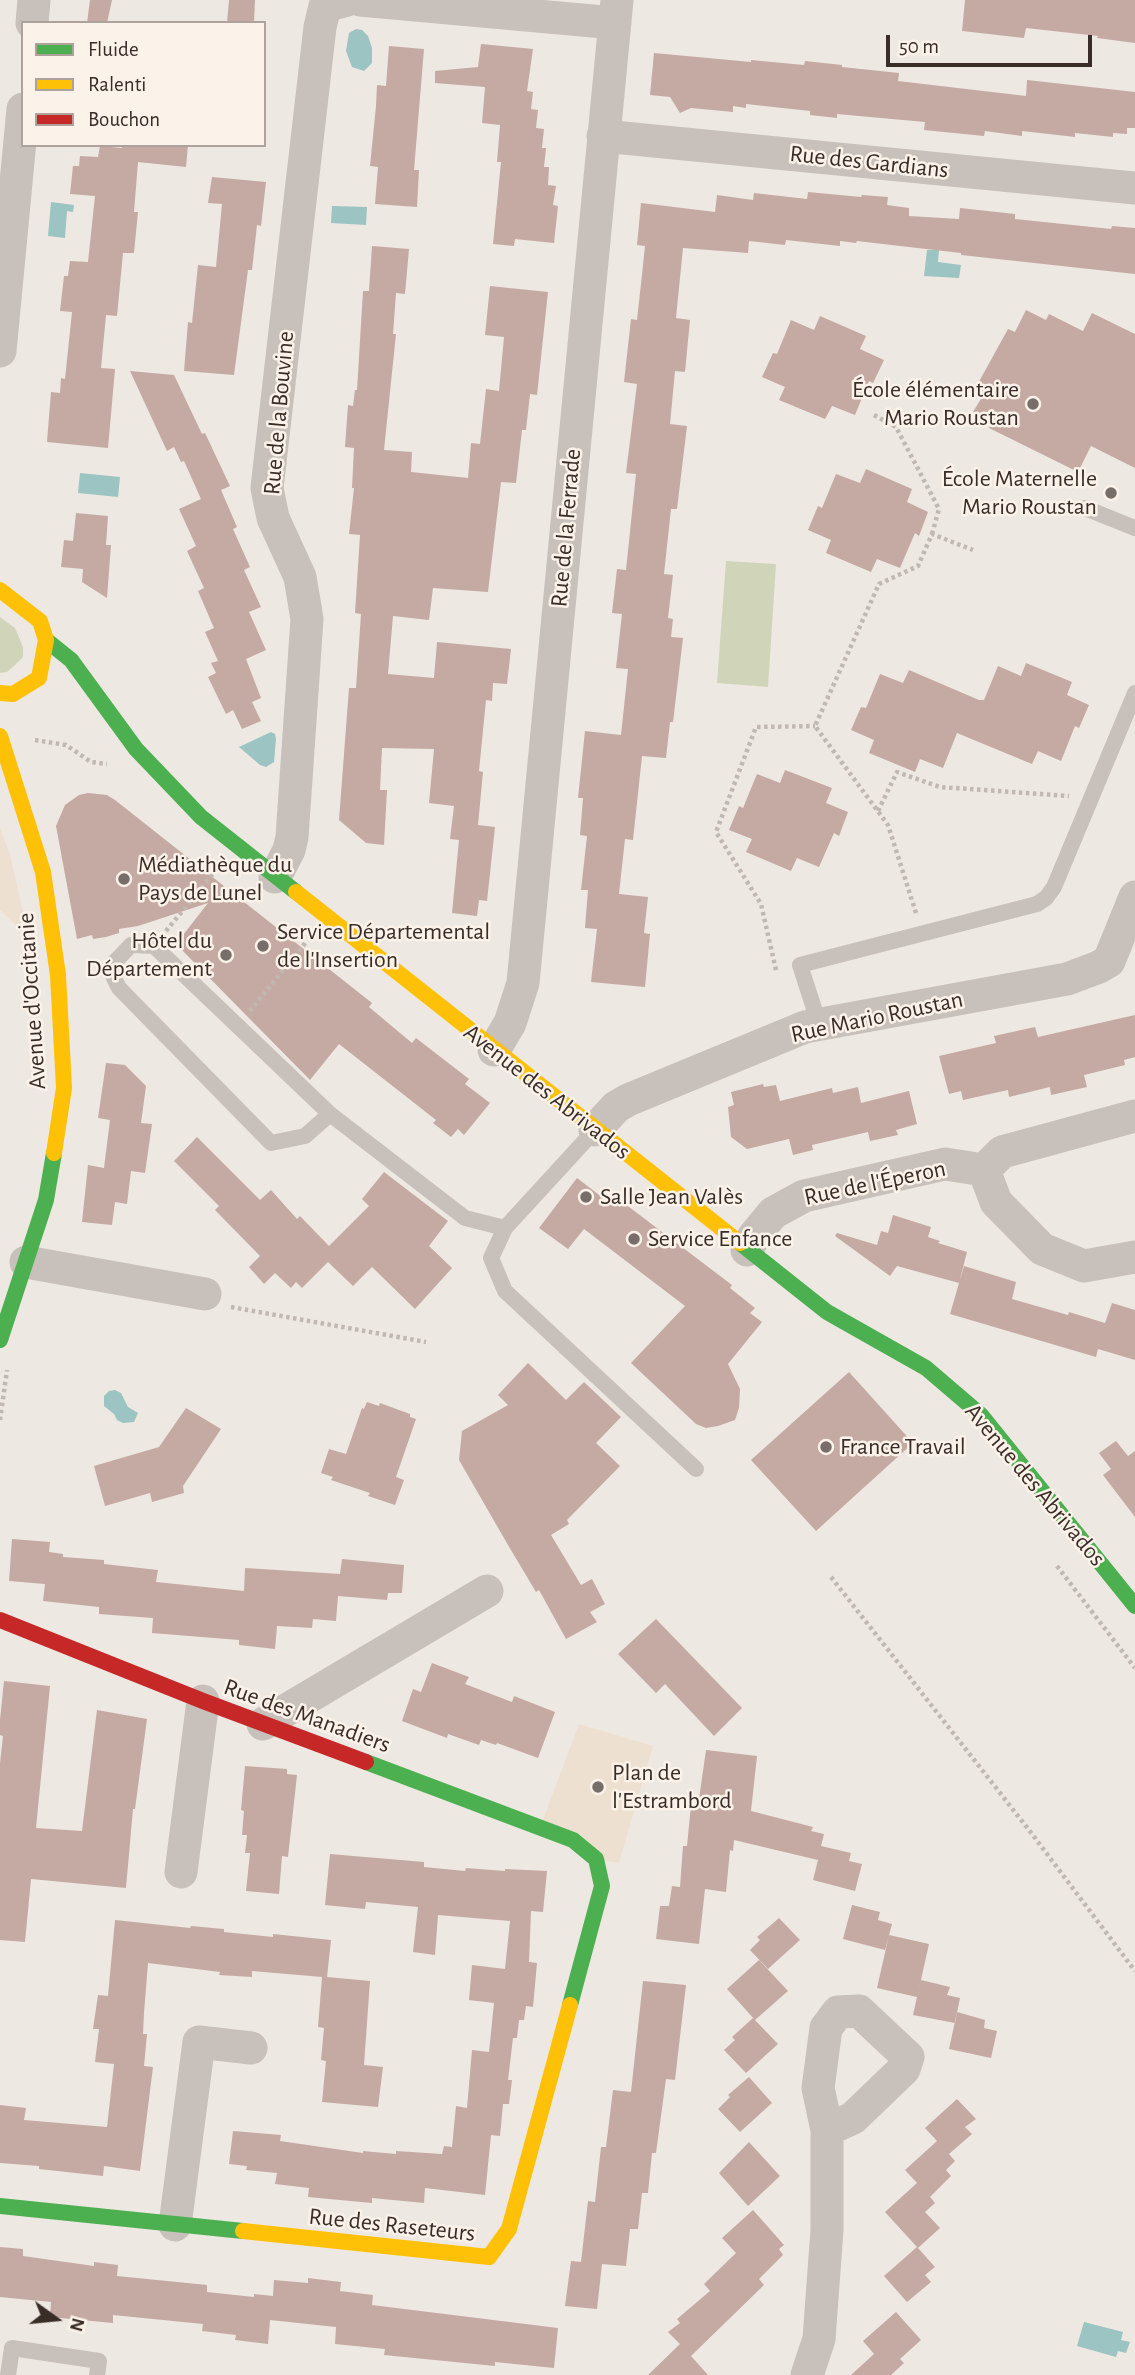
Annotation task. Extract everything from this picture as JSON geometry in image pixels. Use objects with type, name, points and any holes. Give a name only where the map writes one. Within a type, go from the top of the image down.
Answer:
[{"type":"street","points":[[32,21],[34,0]]},
{"type":"street","points":[[360,0],[616,11]]},
{"type":"street","name":"Rue de la Bouvine","points":[[275,877],[289,850],[292,837],[307,619],[300,577],[273,519],[267,488],[320,27],[332,2]]},
{"type":"street","name":"Rue de la Ferrade","points":[[494,1050],[510,1023],[523,982],[616,11]]},
{"type":"street","points":[[0,351],[5,242],[21,124]]},
{"type":"street","name":"Rue des Gardians","points":[[603,136],[1135,188]]},
{"type":"street","name":"Avenue des Abrivados","points":[[0,590],[40,621],[46,640],[71,660],[136,749],[201,817],[827,1312],[926,1368],[981,1415],[1135,1606]]},
{"type":"street","points":[[2,738],[16,699],[46,640]]},
{"type":"street","points":[[16,699],[61,682],[87,681]]},
{"type":"street","name":"Avenue d'Occitanie","points":[[0,1340],[46,1200],[64,1088],[58,975],[43,872],[2,738]]},
{"type":"street","name":"Rue Mario Roustan","points":[[595,1130],[616,1107],[628,1100],[805,1027],[1067,979],[1109,961],[1135,897]]},
{"type":"street","points":[[1135,1116],[1002,1152],[984,1170],[996,1202],[1042,1249],[1084,1266],[1135,1257]]},
{"type":"street","name":"Rue de l'Éperon","points":[[747,1250],[754,1236],[773,1213],[804,1196],[945,1164],[984,1170]]},
{"type":"street","points":[[26,1262],[205,1294]]},
{"type":"street","points":[[263,1724],[487,1591]]},
{"type":"street","name":"Rue des Manadiers","points":[[0,1619],[202,1701],[573,1840],[596,1859]]},
{"type":"street","points":[[181,1872],[202,1701]]},
{"type":"street","name":"Rue des Raseteurs","points":[[0,2206],[489,2257],[509,2229],[602,1886],[596,1859]]},
{"type":"street","points":[[175,2225],[199,2042],[251,2048]]},
{"type":"street","points":[[807,2375],[819,2339],[827,2230],[827,2130]]},
{"type":"lane","points":[[1085,509],[1135,528]]},
{"type":"lane","points":[[819,1024],[800,965],[1037,904],[1046,898],[1054,887],[1135,693]]},
{"type":"lane","points":[[331,1114],[305,1136],[271,1143],[119,988],[109,968],[131,945],[154,946],[331,1114],[465,1218],[505,1228]]},
{"type":"lane","points":[[595,1130],[505,1228],[491,1258],[505,1291],[696,1469]]},
{"type":"lane","points":[[8,2375],[12,2347],[100,2361],[97,2375]]},
{"type":"path","points":[[816,726],[878,584],[918,566],[939,509],[896,427],[874,415]]},
{"type":"path","points":[[932,534],[973,550]]},
{"type":"path","points":[[816,726],[888,825],[923,933]]},
{"type":"path","points":[[776,970],[761,904],[716,832],[756,727],[816,726]]},
{"type":"path","points":[[2,738],[40,740],[66,745],[91,762],[117,766]]},
{"type":"path","points":[[878,811],[897,772],[940,787],[1091,798]]},
{"type":"path","points":[[163,935],[219,867]]},
{"type":"path","points":[[238,1026],[309,938]]},
{"type":"path","points":[[205,1294],[235,1310],[426,1342]]},
{"type":"path","points":[[0,1362],[7,1368],[0,1420]]},
{"type":"path","points":[[831,1577],[1029,1830],[1135,1971]]},
{"type":"green space","points":[[726,561],[776,564],[768,687],[717,683]]},
{"type":"green space","points":[[0,617],[15,628],[23,647],[23,657],[7,672],[0,673]]},
{"type":"shaded area","points":[[0,828],[10,855],[29,938],[0,910]]},
{"type":"shaded area","name":"Plan de l'Estrambord","points":[[579,1724],[653,1746],[619,1863],[596,1859],[540,1827]]},
{"type":"water","points":[[356,29],[362,30],[368,36],[372,48],[372,63],[364,71],[352,67],[346,51],[349,33]]},
{"type":"water","points":[[51,202],[74,205],[73,212],[67,211],[65,238],[48,236]]},
{"type":"water","points":[[332,206],[367,207],[366,225],[331,223]]},
{"type":"water","points":[[927,250],[939,250],[938,262],[961,265],[959,278],[924,276]]},
{"type":"water","points":[[80,473],[120,477],[118,497],[78,493]]},
{"type":"water","points":[[271,732],[276,739],[274,762],[266,767],[239,747]]},
{"type":"water","points":[[115,1390],[121,1393],[128,1407],[138,1413],[134,1422],[123,1423],[117,1420],[104,1406],[104,1396]]},
{"type":"water","points":[[1084,2322],[1123,2332],[1121,2340],[1130,2342],[1126,2353],[1118,2351],[1116,2357],[1077,2346]]},
{"type":"building","points":[[90,0],[112,0],[107,21],[87,21]]},
{"type":"building","points":[[229,0],[255,0],[254,21],[227,21]]},
{"type":"building","points":[[965,0],[1135,0],[1135,43],[1026,28],[1024,38],[962,31]]},
{"type":"building","points":[[481,44],[533,49],[527,91],[533,92],[531,109],[538,110],[536,128],[544,129],[542,148],[546,148],[544,167],[549,167],[548,185],[556,186],[553,205],[558,206],[554,243],[515,239],[514,246],[493,244],[501,162],[497,162],[500,125],[482,123],[485,87],[435,83],[435,71],[478,67]]},
{"type":"building","points":[[389,46],[424,49],[414,170],[419,170],[417,207],[375,204],[378,167],[370,166],[377,85],[386,86]]},
{"type":"building","points":[[654,53],[751,62],[804,65],[805,61],[842,65],[899,73],[898,81],[1026,96],[1027,80],[1135,92],[1135,128],[1127,128],[1127,134],[1113,133],[1113,137],[1075,133],[1075,137],[1022,131],[1022,136],[985,131],[984,136],[924,130],[925,122],[837,114],[837,118],[810,115],[810,111],[746,104],[746,108],[733,106],[733,112],[691,108],[680,113],[670,97],[650,95]]},
{"type":"building","points":[[100,147],[188,147],[186,167],[138,162],[134,212],[138,212],[134,253],[123,253],[117,316],[106,315],[101,368],[115,369],[108,448],[47,442],[51,392],[60,393],[61,378],[65,379],[72,312],[60,311],[64,276],[68,276],[70,261],[88,262],[95,196],[70,194],[73,166],[79,166],[80,156],[98,157]]},
{"type":"building","points":[[212,177],[266,182],[261,226],[257,225],[252,270],[248,270],[234,375],[184,371],[188,322],[192,323],[198,265],[216,267],[222,204],[208,203]]},
{"type":"building","points":[[808,192],[888,197],[887,205],[909,208],[909,216],[959,219],[960,208],[1015,214],[1015,219],[1111,229],[1112,226],[1135,228],[1135,274],[857,241],[840,241],[840,246],[786,240],[785,245],[749,241],[748,253],[683,248],[676,318],[690,320],[685,372],[675,371],[670,424],[687,426],[677,509],[671,509],[664,574],[673,575],[668,618],[673,619],[671,637],[683,638],[666,758],[642,756],[633,840],[625,839],[619,894],[648,897],[644,933],[650,934],[645,987],[591,982],[597,929],[585,928],[588,890],[581,890],[587,836],[580,835],[583,798],[578,798],[585,731],[621,735],[628,669],[616,668],[622,614],[612,613],[617,569],[626,570],[636,474],[626,473],[637,384],[624,382],[631,319],[637,320],[645,246],[637,245],[641,203],[715,212],[717,195],[753,200],[754,193],[807,199]]},
{"type":"building","points":[[372,246],[409,249],[405,294],[396,293],[393,334],[396,334],[384,450],[412,452],[411,472],[468,478],[471,443],[480,444],[486,389],[499,391],[504,337],[485,335],[490,286],[548,292],[537,395],[530,394],[526,430],[522,430],[516,483],[501,482],[488,592],[433,588],[429,620],[393,616],[388,674],[434,678],[437,642],[511,649],[507,684],[493,683],[492,701],[486,700],[479,771],[483,772],[478,825],[495,827],[487,901],[479,900],[477,916],[452,913],[459,840],[450,839],[454,806],[429,803],[434,749],[382,748],[380,790],[387,790],[384,845],[366,843],[339,820],[349,688],[356,688],[361,614],[355,613],[360,535],[349,534],[354,488],[354,448],[345,447],[348,405],[353,406],[357,390],[363,291],[369,291]]},
{"type":"building","points":[[1026,310],[1046,320],[1049,314],[1083,331],[1092,313],[1135,334],[1135,468],[1091,446],[1078,472],[989,428],[992,422],[973,412],[985,392],[976,387],[1008,329],[1015,332]]},
{"type":"building","points":[[820,316],[866,336],[860,349],[884,360],[873,383],[869,381],[855,415],[832,406],[825,419],[779,400],[785,387],[762,377],[773,353],[777,354],[791,320],[814,330]]},
{"type":"building","points":[[130,371],[174,375],[230,486],[221,490],[237,527],[233,529],[250,567],[244,570],[261,607],[249,612],[266,650],[246,659],[261,698],[252,702],[261,721],[242,729],[233,710],[226,714],[208,677],[216,673],[211,663],[218,661],[205,632],[214,628],[198,591],[204,588],[187,551],[196,546],[179,509],[201,499],[184,461],[181,462],[174,447],[167,451]]},
{"type":"building","points":[[866,469],[912,489],[907,502],[928,512],[919,536],[915,533],[900,568],[877,559],[871,572],[826,553],[831,540],[808,530],[818,506],[822,508],[836,474],[860,483]]},
{"type":"building","points":[[76,513],[108,516],[106,545],[111,545],[107,598],[82,582],[83,569],[61,567],[64,540],[73,541]]},
{"type":"building","points":[[1026,663],[1072,682],[1067,695],[1089,705],[1079,728],[1075,726],[1061,761],[1038,751],[1032,764],[957,733],[943,768],[920,759],[915,772],[869,753],[874,740],[851,730],[861,707],[866,708],[880,674],[903,683],[909,670],[984,700],[998,666],[1021,676]]},
{"type":"building","points":[[785,770],[832,788],[826,803],[848,812],[839,836],[834,833],[819,867],[797,858],[791,871],[746,852],[752,839],[729,830],[739,806],[743,808],[757,774],[780,783]]},
{"type":"building","points":[[79,795],[107,795],[115,800],[372,1003],[369,1007],[412,1043],[416,1038],[469,1079],[465,1084],[490,1103],[464,1135],[458,1129],[451,1137],[433,1123],[436,1120],[339,1044],[310,1080],[176,944],[208,903],[138,926],[119,929],[119,933],[106,937],[93,939],[92,935],[77,939],[56,826],[65,805]]},
{"type":"building","points":[[1135,1015],[1135,1057],[1124,1060],[1125,1065],[1084,1075],[1087,1087],[1051,1095],[1050,1087],[1009,1097],[1008,1090],[963,1100],[961,1091],[949,1094],[939,1056],[996,1043],[994,1036],[1035,1027],[1038,1037]]},
{"type":"building","points":[[106,1063],[125,1065],[146,1086],[141,1123],[152,1124],[145,1173],[131,1171],[127,1204],[115,1202],[112,1225],[82,1222],[88,1165],[104,1168],[110,1120],[98,1118]]},
{"type":"building","points":[[763,1084],[764,1087],[776,1085],[780,1101],[832,1088],[833,1093],[858,1087],[861,1103],[909,1091],[917,1124],[896,1130],[898,1135],[870,1141],[868,1132],[812,1145],[813,1150],[793,1155],[789,1139],[747,1149],[731,1137],[728,1107],[734,1105],[731,1092]]},
{"type":"building","points":[[197,1137],[260,1200],[271,1190],[297,1219],[300,1216],[329,1246],[369,1206],[362,1199],[384,1172],[448,1221],[429,1246],[452,1268],[415,1309],[372,1267],[353,1286],[328,1262],[302,1288],[296,1282],[291,1288],[275,1273],[264,1284],[249,1267],[260,1256],[215,1210],[219,1206],[174,1161]]},
{"type":"building","points":[[577,1178],[607,1201],[612,1194],[732,1285],[730,1288],[755,1308],[750,1313],[762,1322],[728,1364],[740,1389],[735,1420],[706,1428],[696,1424],[631,1363],[685,1306],[584,1229],[568,1249],[539,1228]]},
{"type":"building","points":[[893,1215],[931,1227],[928,1237],[967,1252],[959,1283],[897,1266],[890,1276],[835,1236],[837,1233],[877,1245],[881,1231],[888,1233]]},
{"type":"building","points":[[964,1266],[1016,1282],[1012,1299],[1068,1315],[1069,1312],[1105,1323],[1112,1303],[1135,1310],[1135,1360],[1098,1349],[1096,1357],[950,1314]]},
{"type":"building","points":[[528,1363],[566,1400],[584,1382],[621,1417],[596,1443],[620,1466],[567,1520],[569,1524],[551,1535],[581,1585],[592,1579],[605,1604],[590,1612],[597,1622],[566,1639],[459,1460],[462,1431],[508,1405],[498,1395]]},
{"type":"building","name":"France Travail","points":[[849,1372],[913,1443],[816,1531],[751,1460]]},
{"type":"building","points":[[367,1402],[379,1406],[380,1403],[410,1414],[410,1417],[416,1419],[396,1477],[404,1480],[395,1505],[331,1480],[333,1477],[321,1473],[329,1449],[346,1454],[362,1408],[364,1409]]},
{"type":"building","points":[[186,1408],[221,1429],[183,1486],[184,1493],[152,1502],[150,1493],[105,1506],[94,1466],[159,1447]]},
{"type":"building","points":[[1116,1441],[1128,1456],[1135,1451],[1135,1517],[1103,1475],[1111,1469],[1099,1453]]},
{"type":"building","points":[[12,1539],[50,1542],[49,1552],[63,1554],[63,1557],[104,1560],[104,1564],[158,1570],[156,1582],[244,1591],[245,1568],[340,1574],[342,1559],[404,1565],[402,1593],[388,1593],[387,1600],[338,1596],[336,1621],[313,1619],[312,1628],[277,1626],[275,1649],[239,1645],[239,1640],[152,1633],[153,1618],[99,1614],[99,1607],[43,1601],[45,1584],[9,1581]]},
{"type":"building","points":[[656,1619],[742,1708],[714,1736],[665,1684],[656,1693],[618,1654]]},
{"type":"building","points":[[432,1663],[469,1677],[465,1684],[512,1702],[514,1696],[555,1712],[538,1758],[497,1743],[496,1745],[481,1740],[479,1745],[448,1734],[447,1738],[402,1721],[413,1689],[421,1692]]},
{"type":"building","points":[[4,1681],[50,1686],[36,1828],[82,1831],[97,1710],[147,1719],[133,1809],[126,1888],[31,1879],[25,1942],[0,1940],[0,1763],[3,1736],[0,1735],[0,1720]]},
{"type":"building","points":[[706,1750],[757,1756],[751,1811],[813,1827],[811,1831],[824,1834],[821,1846],[851,1853],[849,1861],[862,1864],[855,1891],[813,1880],[818,1860],[734,1840],[733,1851],[730,1850],[726,1892],[705,1889],[699,1944],[656,1939],[660,1906],[669,1906],[672,1886],[680,1887],[683,1846],[687,1846],[691,1805],[698,1806]]},
{"type":"building","points":[[245,1766],[287,1769],[287,1774],[297,1775],[288,1857],[282,1856],[279,1894],[246,1891],[250,1853],[245,1853],[247,1835],[242,1835],[244,1811],[241,1810]]},
{"type":"building","points":[[330,1854],[424,1862],[424,1867],[465,1871],[466,1868],[547,1871],[543,1912],[531,1911],[529,1962],[537,1963],[533,2007],[526,2006],[524,2020],[519,2020],[517,2038],[513,2038],[508,2080],[512,2080],[509,2104],[503,2104],[500,2136],[491,2135],[485,2195],[425,2188],[424,2203],[372,2198],[372,2203],[308,2197],[309,2188],[275,2184],[277,2173],[246,2170],[247,2166],[229,2164],[233,2131],[281,2135],[280,2141],[363,2153],[396,2154],[396,2151],[442,2154],[444,2146],[452,2147],[456,2106],[467,2108],[472,2050],[489,2052],[494,2003],[469,2000],[472,1965],[505,1969],[510,1921],[438,1915],[435,1955],[413,1952],[418,1907],[366,1902],[365,1909],[325,1905]]},
{"type":"building","points":[[852,1905],[880,1912],[878,1920],[892,1924],[885,1950],[843,1939]]},
{"type":"building","points":[[779,1918],[800,1940],[768,1969],[750,1950],[760,1940],[757,1937]]},
{"type":"building","points":[[115,1920],[224,1929],[224,1932],[273,1937],[273,1934],[331,1940],[327,1977],[370,1981],[364,2065],[383,2067],[378,2107],[322,2102],[326,2061],[321,2060],[324,2028],[318,2027],[322,1977],[252,1971],[252,1977],[219,1975],[220,1972],[148,1963],[143,2034],[147,2034],[144,2066],[153,2067],[140,2171],[104,2166],[103,2176],[0,2163],[0,2105],[26,2108],[24,2120],[107,2127],[114,2064],[95,2062],[99,2029],[93,2029],[98,1995],[108,1996]]},
{"type":"building","points":[[889,1935],[929,1944],[918,1993],[921,1980],[950,1987],[947,1995],[960,1998],[955,2023],[913,2015],[917,1997],[877,1988]]},
{"type":"building","points":[[759,1960],[788,1991],[755,2020],[727,1989]]},
{"type":"building","points":[[643,1981],[686,1985],[675,2080],[666,2079],[656,2153],[652,2153],[648,2193],[642,2193],[638,2229],[630,2229],[626,2266],[602,2264],[597,2309],[565,2306],[571,2261],[581,2262],[588,2201],[595,2202],[601,2147],[606,2147],[613,2090],[631,2092]]},
{"type":"building","points":[[957,2012],[985,2020],[984,2028],[997,2031],[991,2058],[949,2049]]},
{"type":"building","points":[[753,2018],[778,2044],[746,2073],[724,2050],[735,2040],[732,2037]]},
{"type":"building","points":[[749,2077],[772,2103],[740,2132],[718,2109],[730,2097],[728,2095]]},
{"type":"building","points":[[957,2099],[976,2119],[965,2127],[972,2134],[949,2154],[955,2161],[946,2170],[951,2176],[930,2197],[935,2203],[925,2212],[940,2228],[918,2248],[935,2267],[925,2275],[931,2282],[907,2302],[884,2276],[917,2247],[885,2212],[917,2183],[905,2170],[937,2141],[925,2128]]},
{"type":"building","points":[[749,2142],[780,2176],[748,2206],[719,2173]]},
{"type":"building","points":[[753,2210],[784,2245],[779,2249],[783,2255],[759,2279],[764,2285],[691,2356],[708,2375],[648,2375],[680,2344],[668,2332],[680,2323],[677,2319],[710,2291],[704,2284],[736,2253],[722,2238]]},
{"type":"building","points":[[0,2247],[23,2249],[23,2256],[94,2266],[94,2262],[118,2265],[117,2276],[207,2285],[207,2292],[254,2297],[254,2294],[273,2296],[274,2280],[308,2283],[308,2278],[341,2282],[340,2291],[373,2295],[372,2305],[558,2328],[554,2368],[495,2362],[495,2366],[384,2355],[385,2349],[335,2344],[336,2327],[270,2320],[268,2344],[235,2340],[236,2335],[202,2331],[203,2324],[113,2315],[113,2323],[50,2317],[51,2302],[0,2297]]},
{"type":"building","points":[[896,2312],[921,2340],[900,2359],[904,2363],[891,2375],[851,2375],[874,2354],[863,2341]]},
{"type":"traffic: fast","points":[[46,640],[71,660],[136,749],[201,817],[296,892]]},
{"type":"traffic: fast","points":[[0,1340],[46,1200],[54,1153]]},
{"type":"traffic: fast","points":[[740,1243],[827,1312],[926,1368],[981,1415],[1135,1606]]},
{"type":"traffic: fast","points":[[366,1762],[573,1840],[596,1859],[602,1886],[570,2005]]},
{"type":"traffic: fast","points":[[0,2206],[243,2231]]},
{"type":"traffic: slow","points":[[0,590],[40,621],[46,640],[39,678],[13,694],[0,693]]},
{"type":"traffic: slow","points":[[0,736],[43,872],[58,975],[64,1088],[54,1153]]},
{"type":"traffic: slow","points":[[296,892],[740,1243]]},
{"type":"traffic: slow","points":[[243,2231],[489,2257],[509,2229],[570,2005]]},
{"type":"traffic: jam","points":[[0,1620],[366,1762]]},
{"type":"place","name":"École élémentaire Mario Roustan","points":[[1033,404]]},
{"type":"place","name":"École Maternelle Mario Roustan","points":[[1111,493]]},
{"type":"place","name":"Médiathèque du Pays de Lunel","points":[[124,879]]},
{"type":"place","name":"Service Départemental de l'Insertion","points":[[263,946]]},
{"type":"place","name":"Hôtel du Département","points":[[226,955]]},
{"type":"place","name":"Salle Jean Valès","points":[[586,1197]]},
{"type":"place","name":"Service Enfance","points":[[634,1239]]},
{"type":"place","name":"France Travail","points":[[826,1447]]},
{"type":"place","name":"Plan de l'Estrambord","points":[[598,1787]]}]
